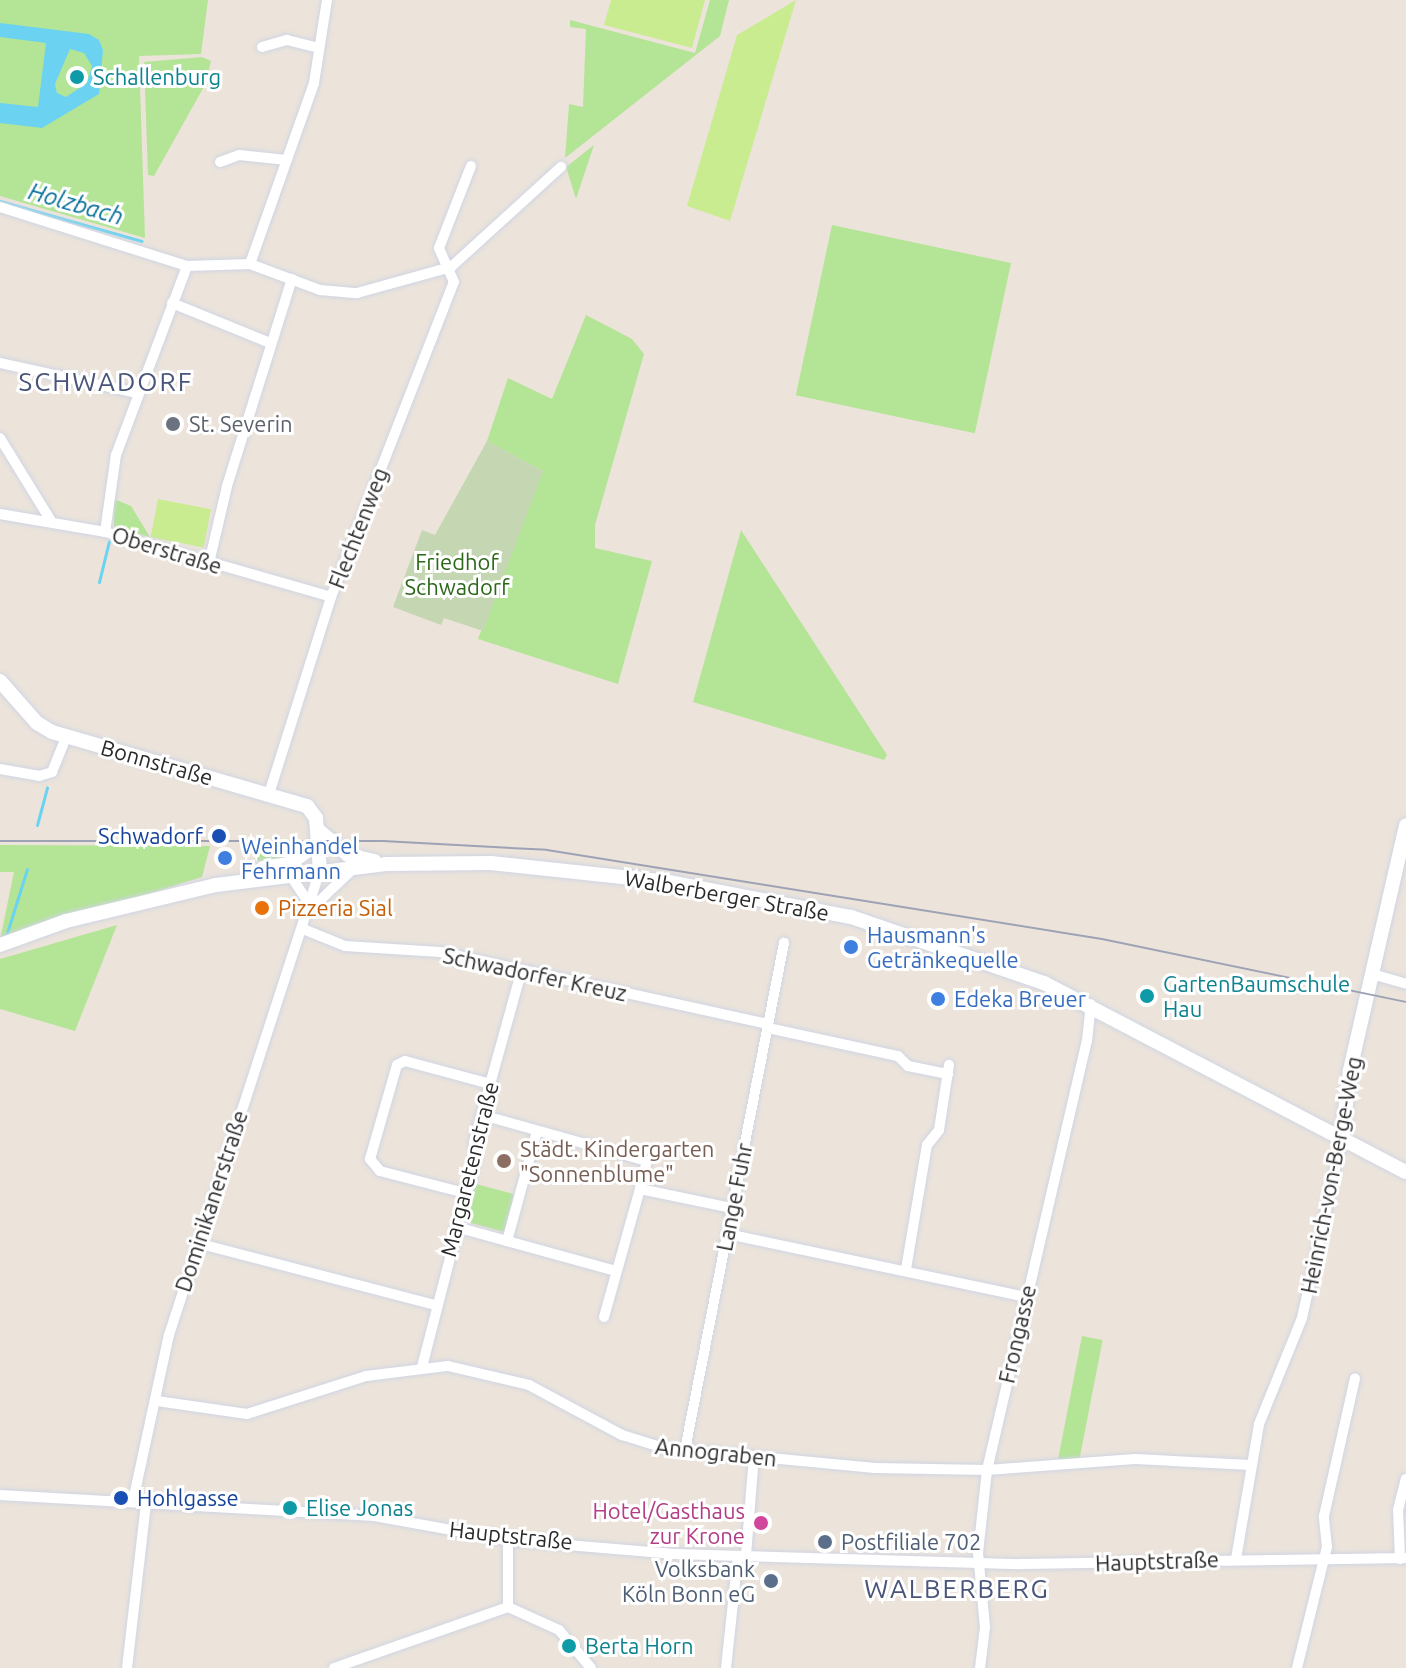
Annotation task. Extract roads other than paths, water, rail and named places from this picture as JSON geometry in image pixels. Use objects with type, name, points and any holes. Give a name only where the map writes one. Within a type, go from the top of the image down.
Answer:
[{"type":"main road","name":"Bonnstraße","points":[[0,681],[37,723],[66,737],[307,806],[318,836],[351,861]]},
{"type":"main road","name":"Heinrich-von-Berge-Weg","points":[[1342,1137],[1350,1070],[1406,825]]},
{"type":"main road","points":[[318,836],[320,871]]},
{"type":"main road","points":[[216,885],[232,873],[289,864],[318,836]]},
{"type":"main road","points":[[0,945],[66,921],[216,885],[320,871],[351,861]]},
{"type":"main road","name":"Walberberger Straße","points":[[351,861],[557,867],[793,905],[925,939],[1091,1004],[1406,1172]]},
{"type":"street","points":[[250,264],[314,83],[327,0]]},
{"type":"street","points":[[262,47],[287,40],[319,48]]},
{"type":"street","points":[[220,162],[239,155],[287,160]]},
{"type":"street","name":"Flechtenweg","points":[[269,794],[331,597],[454,282],[451,267],[439,248],[471,166]]},
{"type":"street","points":[[0,207],[187,266],[250,264],[329,292],[357,293],[451,267],[561,167]]},
{"type":"street","points":[[105,532],[116,455],[136,393],[187,266]]},
{"type":"street","points":[[209,563],[270,343],[292,279]]},
{"type":"street","points":[[172,303],[270,343]]},
{"type":"street","points":[[0,363],[136,393]]},
{"type":"street","points":[[0,438],[51,521]]},
{"type":"street","name":"Oberstraße","points":[[0,514],[105,532],[331,597]]},
{"type":"street","points":[[0,769],[39,776],[52,772],[66,737]]},
{"type":"street","name":"Dominikanerstraße","points":[[312,908],[351,861]]},
{"type":"street","name":"Dominikanerstraße","points":[[133,1501],[157,1401],[163,1358],[197,1243],[312,908],[320,871]]},
{"type":"street","points":[[290,875],[312,908]]},
{"type":"street","name":"Schwadorfer Kreuz","points":[[303,929],[345,946],[440,952],[898,1056],[908,1066],[949,1070],[939,1130],[927,1145],[906,1269]]},
{"type":"street","name":"Lange Fuhr","points":[[685,1450],[784,943]]},
{"type":"street","name":"Margaretenstraße","points":[[422,1367],[482,1115],[521,972]]},
{"type":"street","points":[[1372,974],[1406,984]]},
{"type":"street","name":"Frongasse","points":[[980,1668],[985,1627],[978,1563],[987,1470],[1087,1041],[1091,1004]]},
{"type":"street","points":[[465,1193],[380,1171],[370,1159],[397,1065],[405,1061],[490,1084]]},
{"type":"street","points":[[482,1115],[647,1161],[604,1317]]},
{"type":"street","points":[[507,1241],[537,1131]]},
{"type":"street","name":"Heinrich-von-Berge-Weg","points":[[1236,1559],[1259,1424],[1302,1318],[1342,1137]]},
{"type":"street","points":[[640,1189],[732,1208]]},
{"type":"street","points":[[456,1227],[616,1271]]},
{"type":"street","points":[[727,1234],[906,1269],[1025,1297]]},
{"type":"street","points":[[197,1243],[435,1305]]},
{"type":"street","name":"Annograben","points":[[157,1401],[247,1414],[366,1376],[422,1367],[508,1377],[634,1440],[685,1450],[875,1468],[987,1470],[1135,1459],[1251,1465]]},
{"type":"street","points":[[1297,1668],[1321,1563],[1340,1430],[1355,1378]]},
{"type":"street","points":[[726,1668],[754,1456]]},
{"type":"street","points":[[1403,1559],[1398,1510],[1406,1479]]},
{"type":"street","name":"Hauptstraße","points":[[0,1495],[371,1516],[508,1540],[742,1555],[978,1563],[1236,1559],[1321,1563],[1403,1559]]},
{"type":"street","points":[[127,1668],[146,1505]]},
{"type":"street","points":[[508,1540],[508,1607]]},
{"type":"street","points":[[334,1668],[508,1607],[559,1630],[591,1668]]},
{"type":"water","points":[[0,23],[89,34],[99,40],[103,50],[99,94],[42,128],[0,123],[0,103],[38,107],[46,43],[0,37]],"holes":[[[70,49],[84,53],[92,66],[87,83],[66,97],[57,93],[55,84]]]},
{"type":"waterway","name":"Holzbach","points":[[0,201],[141,241]]},
{"type":"waterway","name":"Holzbach","points":[[99,582],[109,541]]},
{"type":"waterway","name":"Holzbach","points":[[37,825],[47,787]]},
{"type":"waterway","name":"Holzbach","points":[[7,933],[27,869]]},
{"type":"tram line","points":[[0,841],[383,841],[547,850],[1102,939],[1406,1002]]},
{"type":"place","name":"Schallenburg","points":[[77,77]]},
{"type":"place","name":"St. Severin","points":[[173,424]]},
{"type":"place","name":"Schwadorf","points":[[219,836]]},
{"type":"place","name":"Weinhandel Fehrmann","points":[[225,858]]},
{"type":"place","name":"Pizzeria Sial","points":[[262,908]]},
{"type":"place","name":"Hausmann's Getränkequelle","points":[[851,947]]},
{"type":"place","name":"GartenBaumschule Hau","points":[[1147,996]]},
{"type":"place","name":"Edeka Breuer","points":[[938,999]]},
{"type":"place","name":"Städt. Kindergarten \"Sonnenblume\"","points":[[504,1161]]},
{"type":"place","name":"Hohlgasse","points":[[121,1498]]},
{"type":"place","name":"Elise Jonas","points":[[290,1508]]},
{"type":"place","name":"Hotel/Gasthaus zur Krone","points":[[761,1523]]},
{"type":"place","name":"Postfiliale 702","points":[[825,1542]]},
{"type":"place","name":"Volksbank Köln Bonn eG","points":[[771,1581]]},
{"type":"place","name":"Berta Horn","points":[[569,1646]]},
{"type":"district","name":"SCHWADORF","points":[[106,382]]},
{"type":"district","name":"WALBERBERG","points":[[957,1589]]},
{"type":"park label","name":"Friedhof Schwadorf","points":[[457,574]]}]
